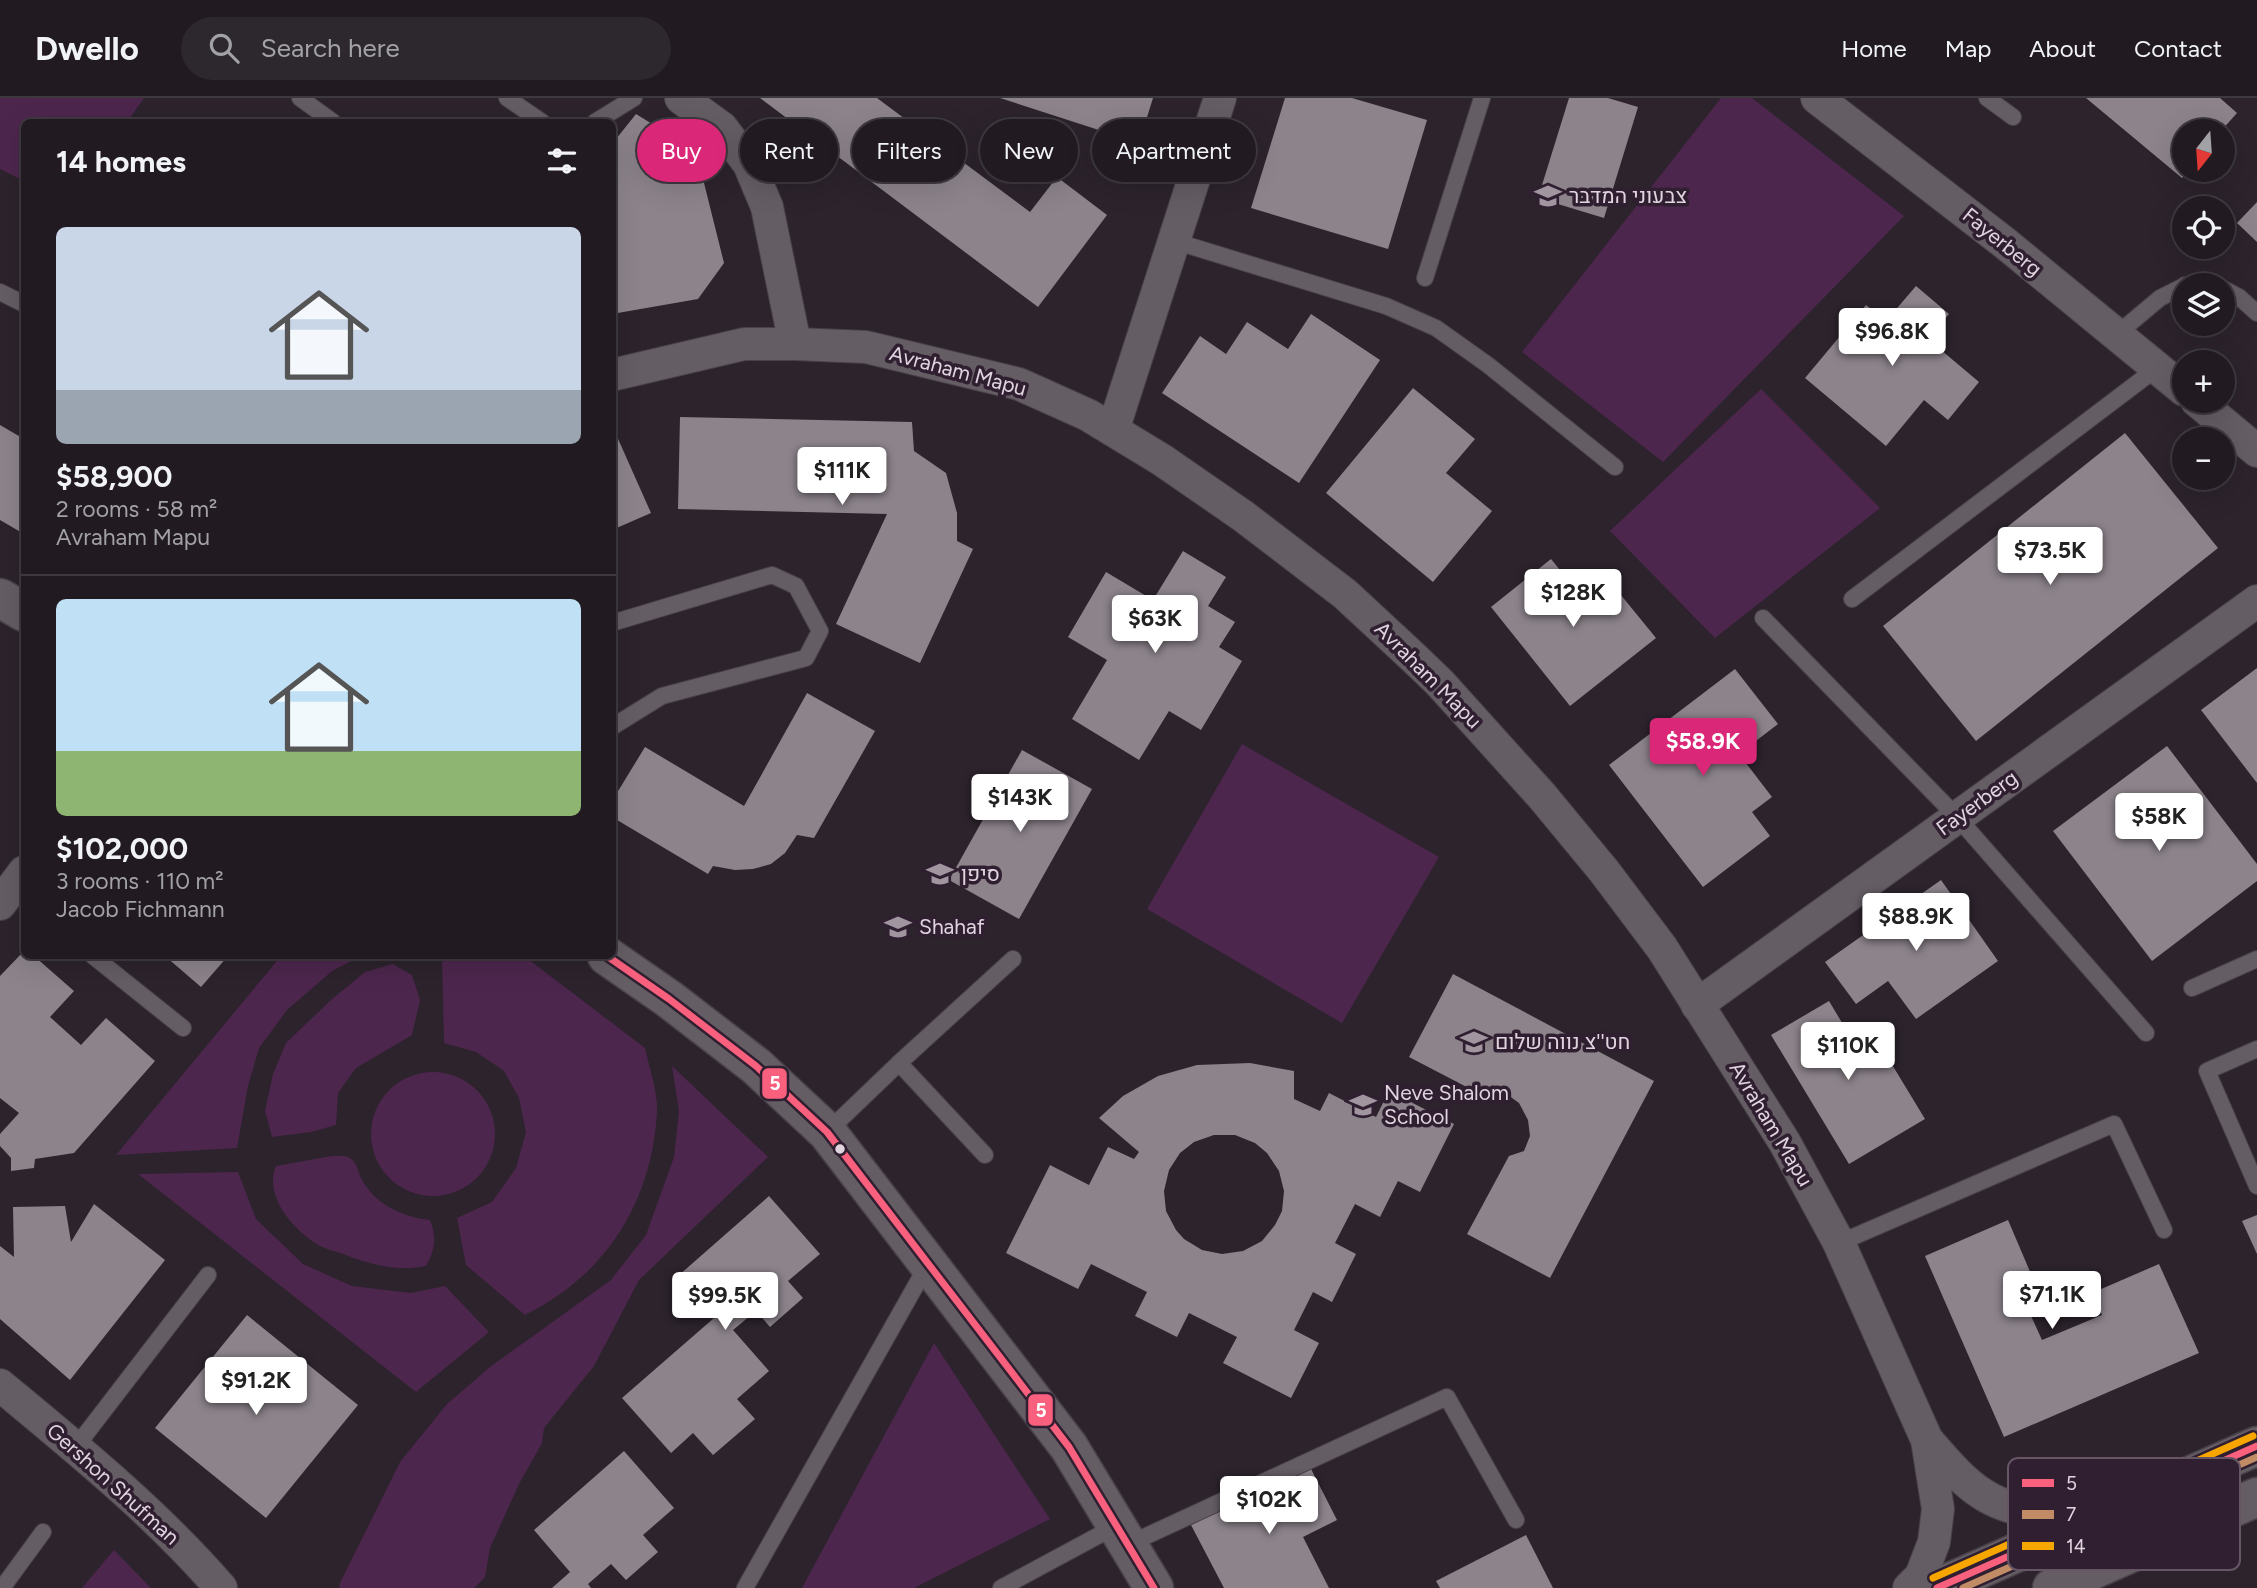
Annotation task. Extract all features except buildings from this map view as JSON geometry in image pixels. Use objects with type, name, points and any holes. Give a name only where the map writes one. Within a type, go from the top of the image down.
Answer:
[{"type":"street","points":[[1113,430],[1220,98]]},
{"type":"street","name":"Fayerberg","points":[[1817,98],[2006,244],[2172,380]]},
{"type":"street","points":[[693,101],[722,128],[749,164],[767,207],[795,344]]},
{"type":"street","name":"Avraham Mapu","points":[[616,374],[744,344],[795,344],[866,347],[1018,384],[1088,415],[1162,460],[1243,516],[1345,594],[1440,683],[1542,796],[1604,871],[1662,948],[1785,1143],[1839,1243],[1927,1440],[1938,1509],[1934,1542],[1921,1576],[1909,1588]]},
{"type":"street","points":[[2211,413],[2257,451]]},
{"type":"street","points":[[0,598],[21,610]]},
{"type":"street","name":"Fayerberg","points":[[1697,1005],[2257,601]]},
{"type":"street","points":[[611,959],[669,999],[756,1066],[827,1132],[1069,1447],[1154,1588]]},
{"type":"street","name":"Gershon Shufman","points":[[0,1385],[75,1448],[191,1554],[220,1588]]},
{"type":"street","name":"Avraham Mapu","points":[[1927,1440],[1963,1479],[1991,1500],[2008,1504]]},
{"type":"street","points":[[2230,1458],[2257,1446]]},
{"type":"street","points":[[2240,1505],[2257,1497]]},
{"type":"street","points":[[1937,1588],[2008,1556]]},
{"type":"street","points":[[2071,1583],[2099,1570]]},
{"type":"lane","points":[[300,98],[329,119]]},
{"type":"lane","points":[[507,98],[538,119]]},
{"type":"lane","points":[[600,119],[634,98]]},
{"type":"lane","points":[[1425,278],[1482,98]]},
{"type":"lane","points":[[1987,98],[2013,117]]},
{"type":"lane","points":[[1174,241],[1386,306],[1436,328],[1488,365],[1615,467]]},
{"type":"lane","points":[[0,292],[21,302]]},
{"type":"lane","points":[[2116,335],[2160,298],[2172,292]]},
{"type":"lane","points":[[2235,295],[2257,313]]},
{"type":"lane","points":[[1852,600],[2157,368]]},
{"type":"lane","points":[[616,622],[772,575],[796,586],[820,631],[806,658],[662,696],[616,725]]},
{"type":"lane","points":[[1763,618],[1956,817],[2146,1033]]},
{"type":"lane","points":[[97,959],[183,1028]]},
{"type":"lane","points":[[827,1132],[1013,959]]},
{"type":"lane","points":[[2192,988],[2257,959]]},
{"type":"lane","points":[[2257,1049],[2207,1071],[2257,1186]]},
{"type":"lane","points":[[899,1063],[985,1155]]},
{"type":"lane","points":[[1839,1243],[2114,1124],[2164,1230]]},
{"type":"lane","points":[[745,1588],[928,1263]]},
{"type":"lane","points":[[75,1448],[208,1275]]},
{"type":"lane","points":[[1001,1588],[1447,1397],[1516,1520]]},
{"type":"lane","points":[[2,1588],[43,1532]]},
{"type":"shaded area","points":[[0,98],[144,98],[129,119],[21,119],[21,180],[0,169]]},
{"type":"shaded area","points":[[1721,98],[1752,98],[1904,216],[1663,462],[1522,352]]},
{"type":"shaded area","points":[[1761,389],[1880,508],[1715,638],[1610,531]]},
{"type":"shaded area","points":[[1242,744],[1439,857],[1342,1023],[1147,909]]},
{"type":"shaded area","points":[[279,959],[355,959],[332,971],[287,1010],[259,1048],[248,1086],[237,1148],[116,1155]]},
{"type":"shaded area","points":[[442,959],[528,959],[645,1048],[657,1112],[646,1176],[634,1205],[620,1232],[601,1257],[579,1279],[525,1315],[466,1265],[457,1218],[492,1202],[516,1168],[526,1132],[519,1098],[504,1071],[476,1052],[444,1043]]},
{"type":"shaded area","points":[[393,964],[412,975],[420,1000],[412,1035],[356,1068],[338,1093],[336,1125],[311,1132],[272,1137],[265,1111],[273,1074],[286,1043],[365,972]]},
{"type":"shaded area","points":[[672,1066],[768,1157],[639,1280],[594,1366],[544,1428],[542,1443],[519,1484],[490,1548],[485,1577],[474,1588],[339,1588],[400,1462],[447,1404],[490,1367],[611,1280],[646,1235],[674,1157],[679,1111]]},
{"type":"shaded area","points":[[433,1072],[457,1077],[477,1090],[490,1110],[495,1134],[490,1158],[477,1178],[457,1191],[433,1196],[409,1191],[389,1178],[376,1158],[371,1134],[376,1110],[389,1090],[409,1077]]},
{"type":"shaded area","points":[[332,1156],[351,1159],[368,1189],[383,1203],[400,1213],[430,1220],[434,1244],[426,1266],[404,1268],[361,1261],[320,1246],[291,1222],[277,1201],[273,1177],[276,1166]]},
{"type":"shaded area","points":[[238,1172],[256,1219],[303,1264],[352,1286],[411,1293],[445,1286],[489,1332],[416,1392],[138,1174]]},
{"type":"shaded area","points":[[934,1343],[1050,1519],[914,1588],[802,1588]]},
{"type":"shaded area","points":[[114,1550],[151,1588],[82,1588]]},
{"type":"transit line","name":"5","points":[[611,959],[669,999],[756,1066],[827,1132],[1069,1447],[1154,1588]]},
{"type":"transit line","name":"14","points":[[2203,1458],[2253,1436]]},
{"type":"transit line","name":"5","points":[[2230,1458],[2257,1446]]},
{"type":"transit line","name":"7","points":[[2240,1465],[2257,1457]]},
{"type":"transit line","name":"14","points":[[1933,1578],[2008,1545]]},
{"type":"transit line","name":"5","points":[[1937,1588],[2008,1556]]},
{"type":"transit line","name":"7","points":[[1963,1588],[2008,1568]]},
{"type":"place","name":"צבעוני המדבר","points":[[1548,196]]},
{"type":"place","name":"סיפן","points":[[940,874]]},
{"type":"place","name":"Shahaf","points":[[898,927]]},
{"type":"place","name":"חט''צ נווה שלום","points":[[1474,1042]]},
{"type":"place","name":"Neve Shalom School","points":[[1363,1105]]}]
